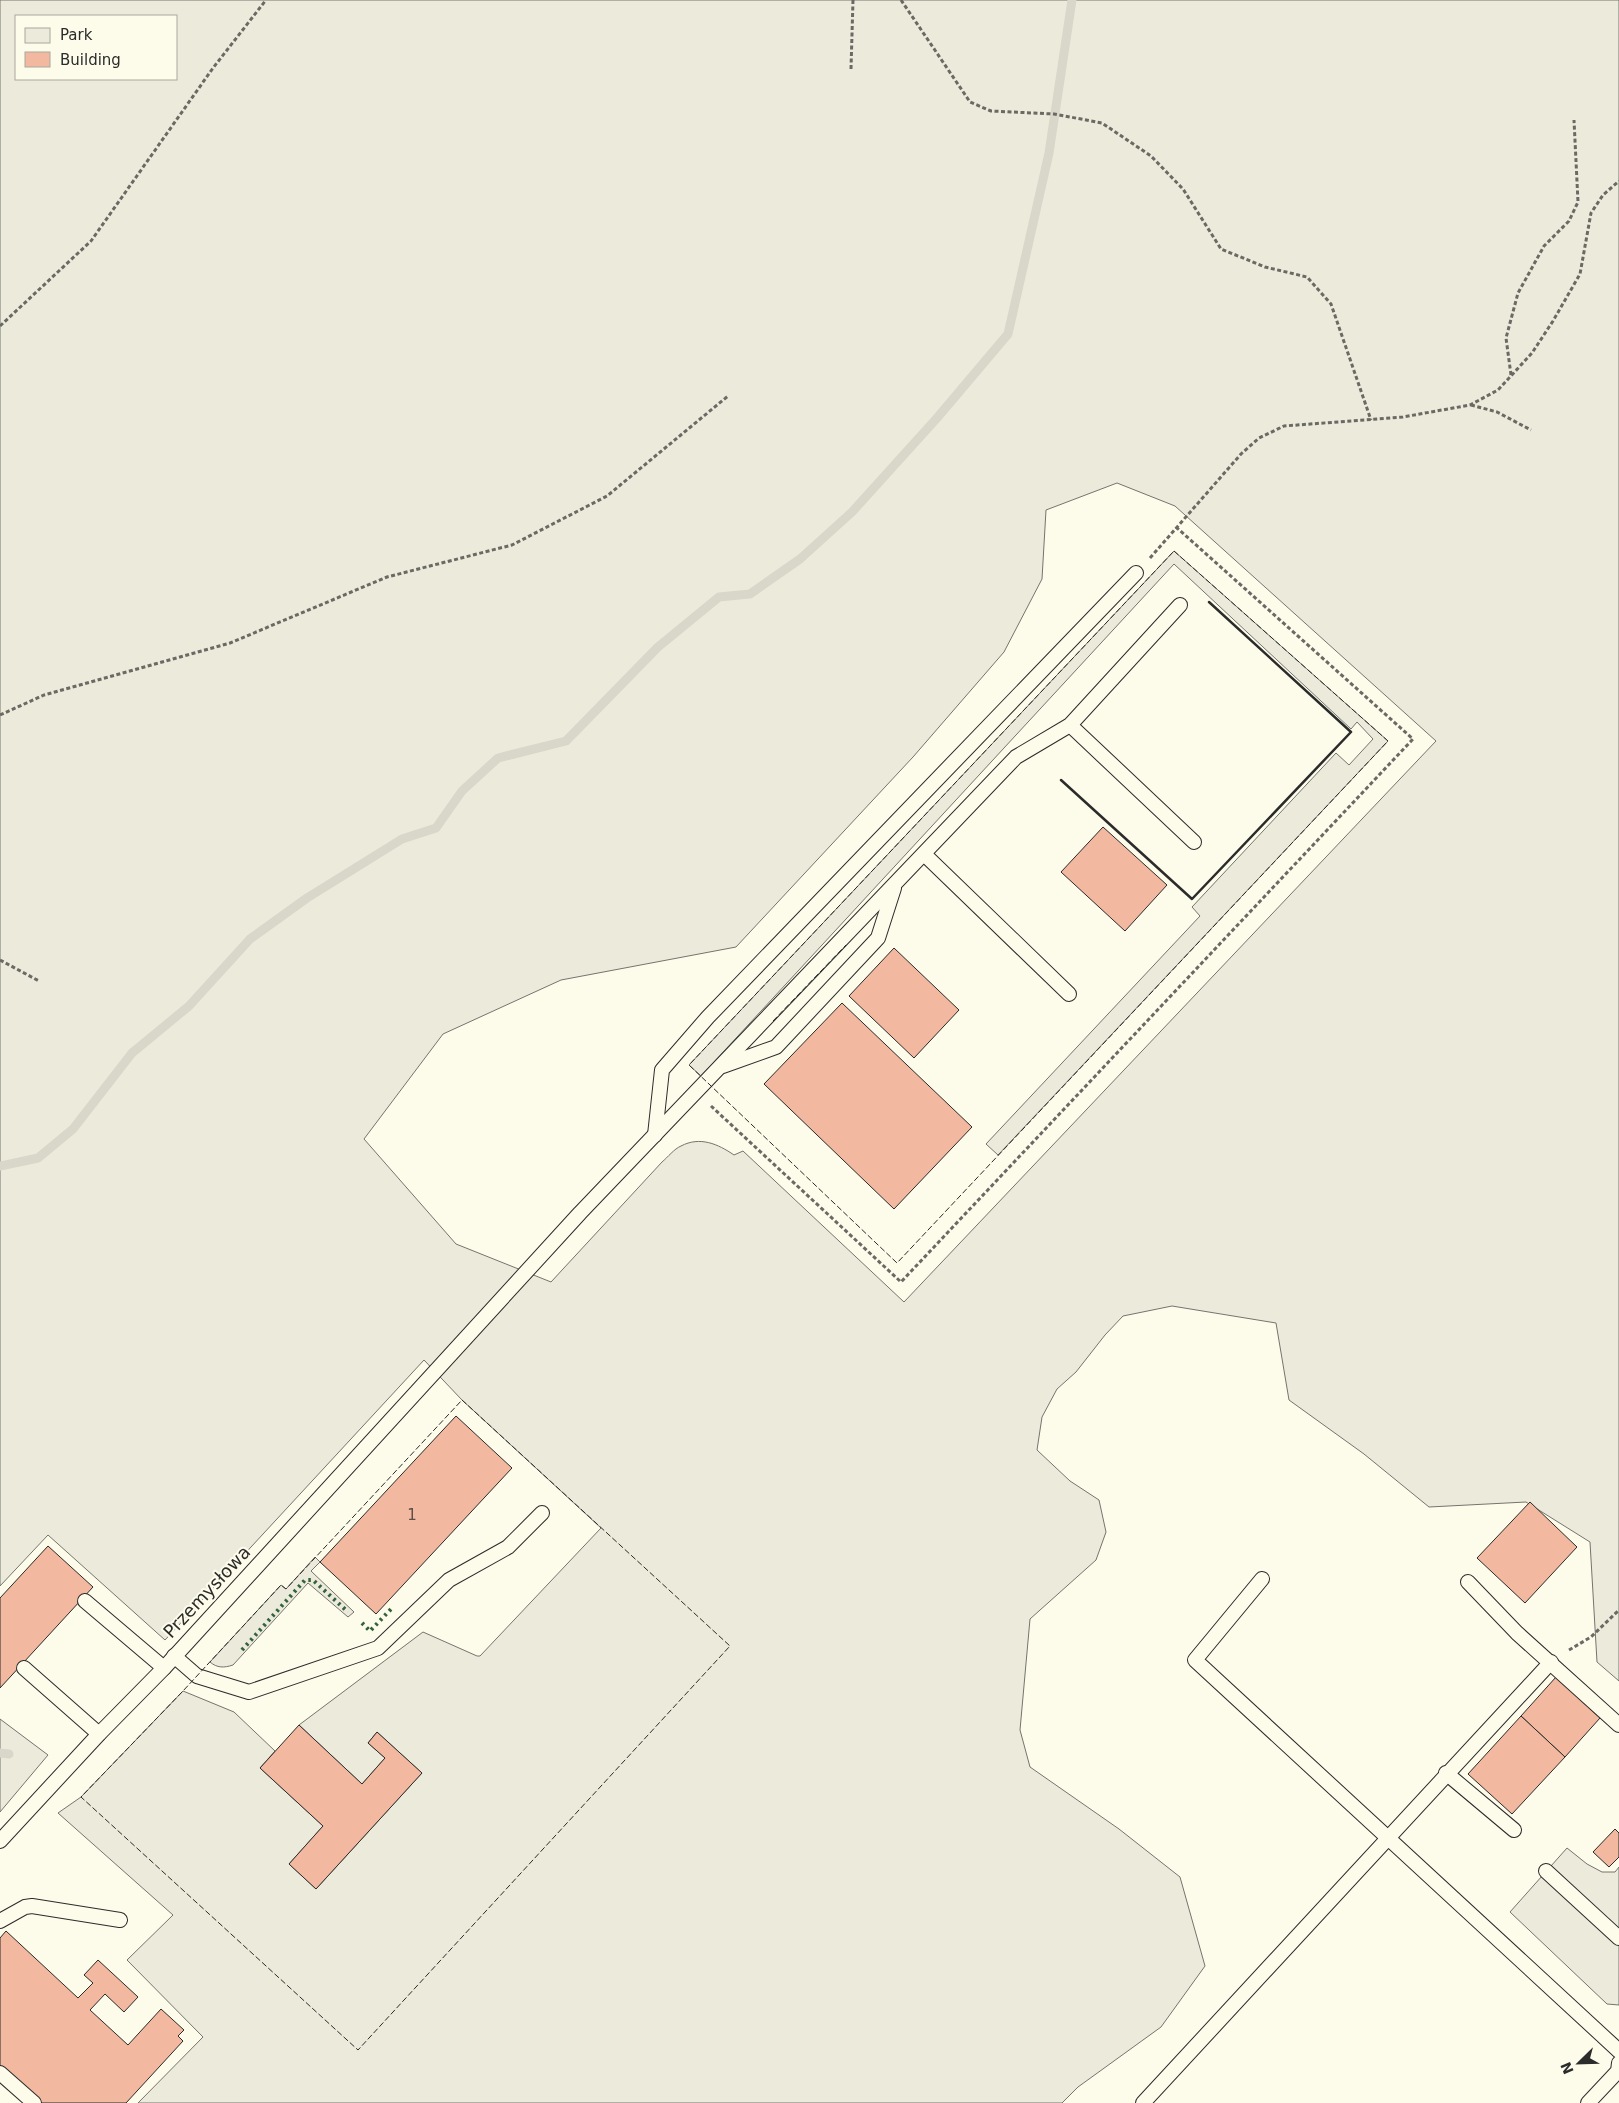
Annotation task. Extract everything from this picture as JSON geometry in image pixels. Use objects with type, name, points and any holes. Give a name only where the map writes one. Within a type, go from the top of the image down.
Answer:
[{"type":"lane","points":[[655,1135],[662,1070],[708,1017],[1136,573]]},
{"type":"lane","name":"Przemysłowa","points":[[0,1841],[99,1734],[164,1668],[580,1213],[719,1066],[1016,757],[1070,725],[1180,605]]},
{"type":"lane","points":[[1070,725],[1194,842]]},
{"type":"lane","points":[[924,854],[1069,994]]},
{"type":"lane","points":[[719,1066],[776,1047],[878,938],[895,884]]},
{"type":"lane","points":[[174,1656],[197,1676],[250,1692],[378,1648],[449,1580],[508,1547],[542,1513]]},
{"type":"lane","points":[[1262,1579],[1195,1660],[1619,2051]]},
{"type":"lane","points":[[1468,1582],[1517,1633],[1619,1725]]},
{"type":"lane","points":[[85,1601],[164,1668]]},
{"type":"lane","points":[[1143,2103],[1446,1773],[1551,1662]]},
{"type":"lane","points":[[24,1668],[99,1734]]},
{"type":"lane","points":[[1446,1773],[1514,1830]]},
{"type":"lane","points":[[1546,1871],[1619,1938]]},
{"type":"lane","points":[[0,1921],[24,1907],[32,1906],[120,1920]]},
{"type":"lane","points":[[1588,2103],[1619,2069]]},
{"type":"lane","points":[[0,2073],[34,2103]]},
{"type":"path","points":[[0,326],[91,241],[213,68],[266,0]]},
{"type":"path","points":[[851,69],[853,0]]},
{"type":"path","points":[[901,0],[970,102],[991,111],[1054,114],[1102,123],[1151,156],[1182,189],[1221,249],[1266,267],[1307,277],[1331,304],[1371,420]]},
{"type":"path","points":[[1511,375],[1506,338],[1518,293],[1544,246],[1569,221],[1578,202],[1574,120]]},
{"type":"path","points":[[1136,573],[1241,454],[1260,438],[1284,426],[1403,417],[1470,405],[1498,390],[1532,353],[1553,321],[1580,274],[1591,213],[1603,194],[1619,181]]},
{"type":"path","points":[[0,714],[44,695],[230,644],[387,577],[512,545],[607,496],[728,396]]},
{"type":"path","points":[[1470,405],[1497,412],[1531,430]]},
{"type":"path","points":[[696,1092],[901,1282],[1413,739],[1176,527]]},
{"type":"path","points":[[0,960],[39,981]]},
{"type":"path","points":[[1551,1662],[1591,1637],[1619,1610]]},
{"type":"green space","points":[[0,0],[1619,0],[1619,1681],[1597,1662],[1590,1542],[1526,1502],[1429,1507],[1364,1454],[1289,1400],[1276,1323],[1172,1306],[1123,1316],[1105,1335],[1076,1372],[1057,1389],[1042,1417],[1037,1450],[1070,1481],[1099,1500],[1106,1532],[1096,1560],[1030,1619],[1020,1730],[1030,1767],[1119,1829],[1180,1877],[1205,1966],[1161,2027],[1078,2087],[1062,2103],[138,2103],[203,2037],[127,1960],[173,1915],[58,1813],[81,1797],[183,1691],[234,1712],[275,1751],[260,1768],[323,1826],[289,1864],[316,1889],[422,1773],[377,1732],[368,1743],[385,1758],[362,1784],[299,1725],[423,1632],[480,1656],[601,1528],[462,1400],[424,1360],[165,1640],[48,1535],[0,1586]],"holes":[[[1117,483],[1175,506],[1436,741],[904,1302],[743,1151],[734,1155],[715,1145],[702,1142],[688,1143],[678,1147],[671,1153],[551,1282],[456,1244],[364,1139],[443,1034],[561,980],[736,947],[913,757],[1004,652],[1042,579],[1046,510]]]},
{"type":"green space","points":[[1174,551],[1388,741],[998,1155],[986,1144],[1200,916],[1192,907],[1336,753],[1349,765],[1373,739],[1357,722],[1351,729],[1174,564],[701,1076],[689,1065]]},
{"type":"green space","points":[[315,1557],[320,1562],[311,1571],[354,1612],[348,1617],[308,1583],[233,1665],[221,1667],[210,1662],[281,1585],[286,1589]]},
{"type":"green space","points":[[0,1719],[48,1755],[0,1812]]},
{"type":"shaded area","points":[[1567,1848],[1587,1864],[1602,1872],[1615,1872],[1619,1867],[1619,2005],[1607,2004],[1510,1912]]},
{"type":"building","points":[[1103,827],[1167,885],[1125,931],[1061,872]]},
{"type":"building","points":[[894,948],[959,1010],[914,1058],[849,996]]},
{"type":"building","points":[[842,1003],[972,1127],[894,1209],[764,1084]]},
{"type":"building","points":[[456,1416],[512,1468],[376,1614],[320,1562]]},
{"type":"building","points":[[1530,1502],[1577,1547],[1525,1603],[1477,1558]]},
{"type":"building","points":[[48,1546],[93,1587],[0,1688],[0,1598]]},
{"type":"building","points":[[1556,1677],[1600,1718],[1565,1757],[1521,1716]]},
{"type":"building","points":[[1521,1716],[1565,1757],[1512,1814],[1468,1774]]},
{"type":"building","points":[[299,1725],[362,1784],[385,1758],[368,1743],[377,1732],[422,1773],[316,1889],[289,1864],[323,1826],[260,1768]]},
{"type":"building","points":[[1615,1829],[1619,1833],[1619,1857],[1609,1867],[1593,1852]]},
{"type":"building","points":[[6,1931],[78,1998],[93,1983],[84,1975],[98,1960],[138,1997],[124,2012],[105,1994],[90,2010],[128,2045],[161,2009],[184,2030],[178,2036],[183,2041],[126,2103],[39,2103],[0,2066],[0,1938]]},
{"type":"waterway","points":[[0,1166],[38,1158],[73,1129],[132,1053],[189,1006],[250,939],[307,898],[402,839],[436,828],[462,791],[498,758],[566,741],[658,647],[719,597],[750,594],[800,559],[852,512],[937,418],[1008,334],[1049,153],[1072,0]]},
{"type":"waterway","points":[[0,1753],[9,1754]]},
{"type":"hedge","points":[[242,1650],[305,1580],[313,1580],[348,1612]]},
{"type":"hedge","points":[[362,1623],[370,1631],[393,1607]]},
{"type":"fence","points":[[1174,551],[1388,741],[897,1263],[689,1065],[1174,551]]},
{"type":"fence","points":[[773,1021],[846,945]]},
{"type":"fence","points":[[462,1400],[730,1646],[358,2050],[81,1797],[281,1585],[286,1589],[462,1400]]},
{"type":"wall","points":[[1061,780],[1192,899],[1351,732],[1209,602]]}]
